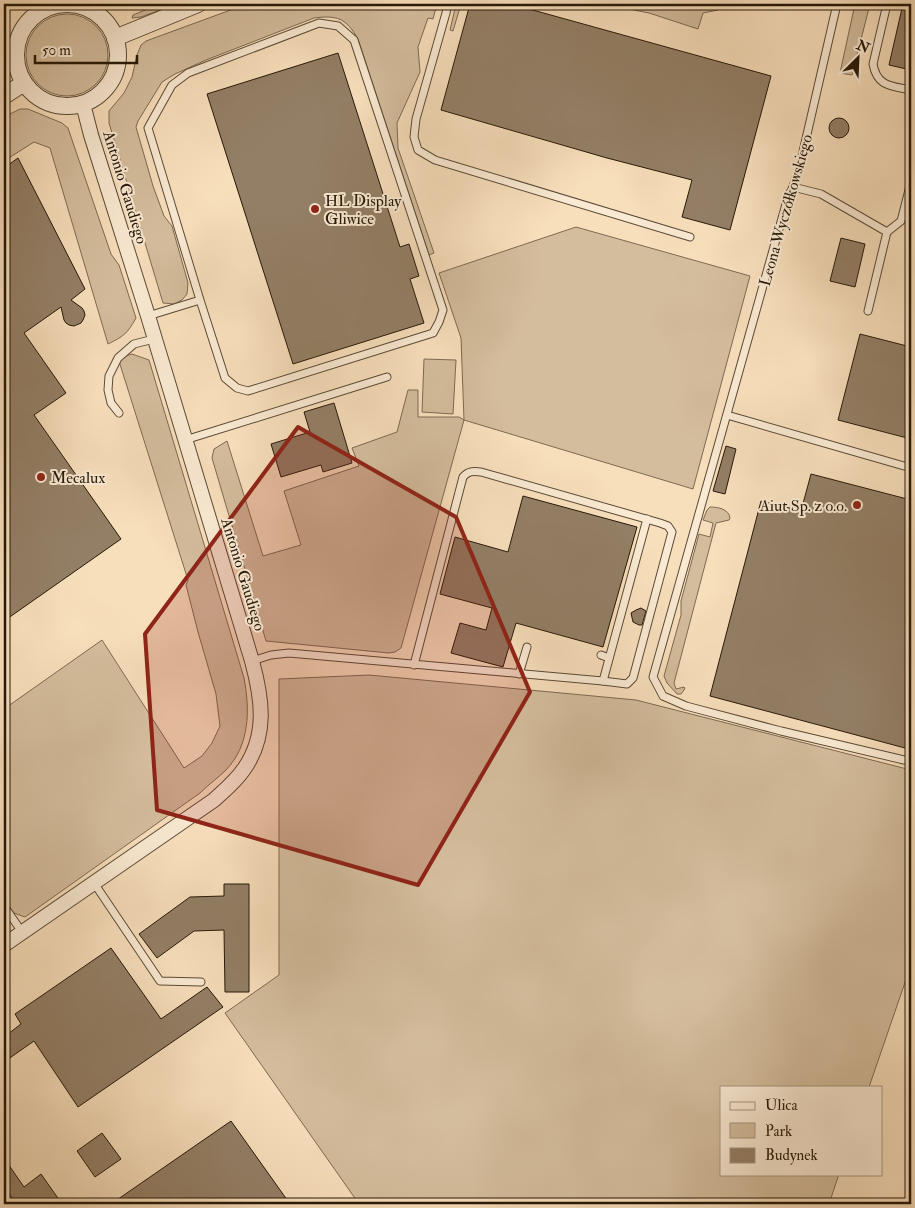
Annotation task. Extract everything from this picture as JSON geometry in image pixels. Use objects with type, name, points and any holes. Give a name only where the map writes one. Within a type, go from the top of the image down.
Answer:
[{"type":"street","points":[[57,4],[77,5],[91,10],[109,24],[115,38],[118,59],[117,68],[112,80],[106,90],[83,104],[63,107],[46,102],[24,83],[18,72],[16,57],[21,34],[29,22],[37,15],[57,4]]},
{"type":"street","points":[[115,38],[198,4]]},
{"type":"street","points":[[4,96],[24,83]]},
{"type":"street","name":"Antonio Gaudiego","points":[[4,945],[214,800],[230,786],[244,769],[258,742],[261,725],[259,685],[83,104]]},
{"type":"lane","points":[[448,4],[416,119],[414,137],[418,150],[435,160],[690,237]]},
{"type":"lane","name":"Leona Wyczółkowskiego","points":[[837,4],[793,188],[788,197],[653,676],[663,696],[686,706],[904,760],[911,758]]},
{"type":"lane","points":[[887,4],[873,64],[875,73],[886,84],[911,90]]},
{"type":"lane","points":[[319,23],[338,26],[354,40],[443,310],[439,322],[433,333],[248,391],[237,388],[225,378],[200,300],[148,128],[172,85],[188,73],[319,23]]},
{"type":"lane","points":[[868,311],[888,232],[901,221],[911,182]]},
{"type":"lane","points":[[793,188],[821,194],[888,232]]},
{"type":"lane","points":[[148,316],[200,300]]},
{"type":"lane","points":[[119,413],[111,403],[108,390],[109,376],[118,358],[134,344],[154,339]]},
{"type":"lane","points":[[185,440],[387,377]]},
{"type":"lane","points":[[726,415],[911,468]]},
{"type":"lane","points":[[252,661],[271,655],[289,653],[414,665],[603,681],[627,684],[633,678],[635,672],[672,532],[668,526],[647,519],[480,472],[466,474],[463,477],[414,665]]},
{"type":"lane","points":[[603,681],[647,519]]},
{"type":"lane","points":[[519,674],[527,647]]},
{"type":"lane","points":[[601,656],[609,658]]},
{"type":"lane","points":[[94,884],[160,981],[201,982]]},
{"type":"lane","points":[[4,906],[22,932]]},
{"type":"highlighted area","points":[[298,427],[456,517],[530,692],[418,885],[157,810],[145,634]]},
{"type":"green space","points":[[111,4],[144,4],[131,9],[123,9]]},
{"type":"green space","points":[[160,4],[177,4],[141,17],[132,18],[133,15]]},
{"type":"green space","points":[[247,4],[437,4],[433,19],[428,18],[418,47],[420,72],[397,123],[398,148],[434,253],[429,255],[358,39],[345,22],[329,17],[314,18],[175,74],[162,82],[138,121],[136,127],[153,186],[164,216],[172,226],[188,283],[187,294],[182,300],[174,304],[163,303],[109,123],[109,111],[124,93],[132,77],[141,45],[146,41]]},
{"type":"green space","points":[[456,4],[461,4],[453,31],[450,30]]},
{"type":"green space","points":[[604,4],[725,4],[718,10],[703,13],[698,29],[649,13]]},
{"type":"green space","points":[[855,4],[870,4],[852,75],[840,73]]},
{"type":"green space","points":[[67,14],[83,17],[96,26],[105,39],[108,55],[105,71],[96,84],[83,93],[67,96],[51,93],[38,84],[29,71],[26,55],[29,39],[38,26],[51,17]]},
{"type":"green space","points":[[20,109],[28,109],[62,123],[68,128],[111,254],[119,265],[136,318],[125,334],[108,344],[50,148],[34,142],[4,161],[4,117]]},
{"type":"green space","points":[[576,227],[750,276],[693,489],[464,420],[461,338],[439,273]]},
{"type":"green space","points":[[132,354],[149,360],[244,678],[247,715],[244,738],[240,750],[226,770],[200,793],[25,917],[14,913],[4,899],[4,709],[102,640],[184,768],[202,756],[212,743],[220,726],[216,694],[186,585],[188,580],[118,358]]},
{"type":"green space","points":[[424,359],[456,360],[453,414],[422,412]]},
{"type":"green space","points":[[408,390],[418,390],[418,417],[459,417],[464,420],[401,648],[389,653],[266,641],[212,458],[214,449],[227,441],[263,556],[301,545],[284,491],[359,466],[352,448],[397,432]]},
{"type":"green space","points":[[710,507],[720,508],[728,512],[730,518],[729,520],[716,523],[674,683],[676,689],[685,688],[681,694],[677,694],[667,683],[664,676],[681,615],[681,601],[699,534],[710,537],[713,523],[703,520]]},
{"type":"green space","points":[[369,675],[636,700],[911,770],[911,965],[869,1086],[720,1086],[720,1176],[838,1176],[829,1204],[359,1204],[225,1013],[279,975],[279,679]]},
{"type":"building","points":[[470,4],[511,4],[771,76],[730,230],[682,217],[692,180],[607,158],[441,110]]},
{"type":"building","points":[[903,4],[911,4],[911,70],[889,65]]},
{"type":"building","name":"HL Display Gliwice","points":[[338,53],[400,247],[409,244],[419,276],[410,279],[424,323],[293,364],[207,94]]},
{"type":"building","points":[[835,118],[843,118],[849,124],[849,132],[843,138],[835,138],[829,132],[829,124]]},
{"type":"building","name":"Mecalux","points":[[18,158],[85,289],[71,300],[84,311],[85,315],[81,323],[74,326],[66,323],[61,307],[24,333],[66,393],[34,415],[121,539],[4,621],[4,168]]},
{"type":"building","points":[[841,238],[865,244],[855,287],[830,281]]},
{"type":"building","points":[[860,334],[911,347],[911,439],[838,420]]},
{"type":"building","points":[[334,403],[352,463],[323,472],[321,465],[281,477],[271,444],[310,432],[304,412]]},
{"type":"building","points":[[726,446],[736,449],[725,494],[713,491]]},
{"type":"building","points":[[811,474],[911,500],[911,724],[905,748],[710,696],[761,501],[801,511]]},
{"type":"building","points":[[523,496],[637,527],[603,647],[516,623],[503,667],[451,653],[460,623],[486,630],[492,608],[440,594],[455,537],[508,552]]},
{"type":"building","points":[[641,608],[646,611],[642,625],[639,625],[633,622],[631,613]]},
{"type":"building","points":[[224,884],[249,884],[249,992],[225,992],[224,930],[194,931],[157,958],[139,934],[190,897],[224,896]]},
{"type":"building","points":[[111,948],[161,1019],[207,987],[223,1007],[78,1107],[34,1041],[4,1062],[4,1037],[21,1024],[15,1014]]},
{"type":"building","points":[[231,1121],[290,1204],[111,1204]]},
{"type":"building","points":[[102,1133],[121,1159],[95,1177],[77,1151]]},
{"type":"building","points":[[4,1158],[24,1187],[41,1174],[62,1204],[16,1204],[4,1186]]},
{"type":"place","name":"HL Display Gliwice","points":[[315,209]]},
{"type":"place","name":"Mecalux","points":[[41,477]]},
{"type":"place","name":"Aiut Sp. z o.o.","points":[[857,505]]}]
